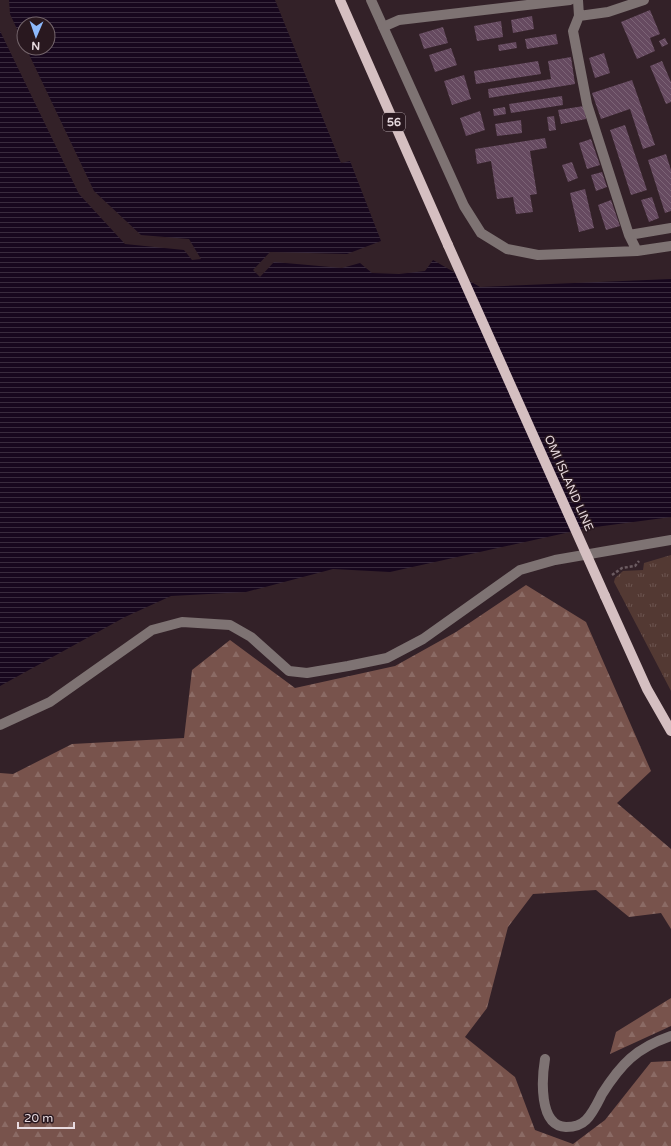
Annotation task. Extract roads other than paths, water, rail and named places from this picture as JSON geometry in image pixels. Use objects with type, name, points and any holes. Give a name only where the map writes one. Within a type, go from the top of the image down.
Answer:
[{"type":"main road","name":"OMI ISLAND LINE","points":[[340,0],[647,689],[671,731]]},
{"type":"street","points":[[371,0],[464,206],[481,233],[507,249],[538,254],[637,251],[671,246]]},
{"type":"street","points":[[383,27],[399,20],[570,0]]},
{"type":"street","points":[[578,0],[579,16],[573,30],[587,104],[629,234],[637,251]]},
{"type":"street","points":[[579,16],[608,12],[644,0]]},
{"type":"street","points":[[629,234],[671,228]]},
{"type":"street","points":[[0,725],[50,702],[152,630],[182,622],[230,625],[251,636],[290,671],[307,673],[348,666],[387,658],[423,639],[520,570],[555,560],[671,540]]},
{"type":"street","points":[[545,1059],[542,1091],[550,1118],[561,1127],[577,1126],[586,1120],[617,1071],[629,1059],[653,1042],[671,1036]]}]
